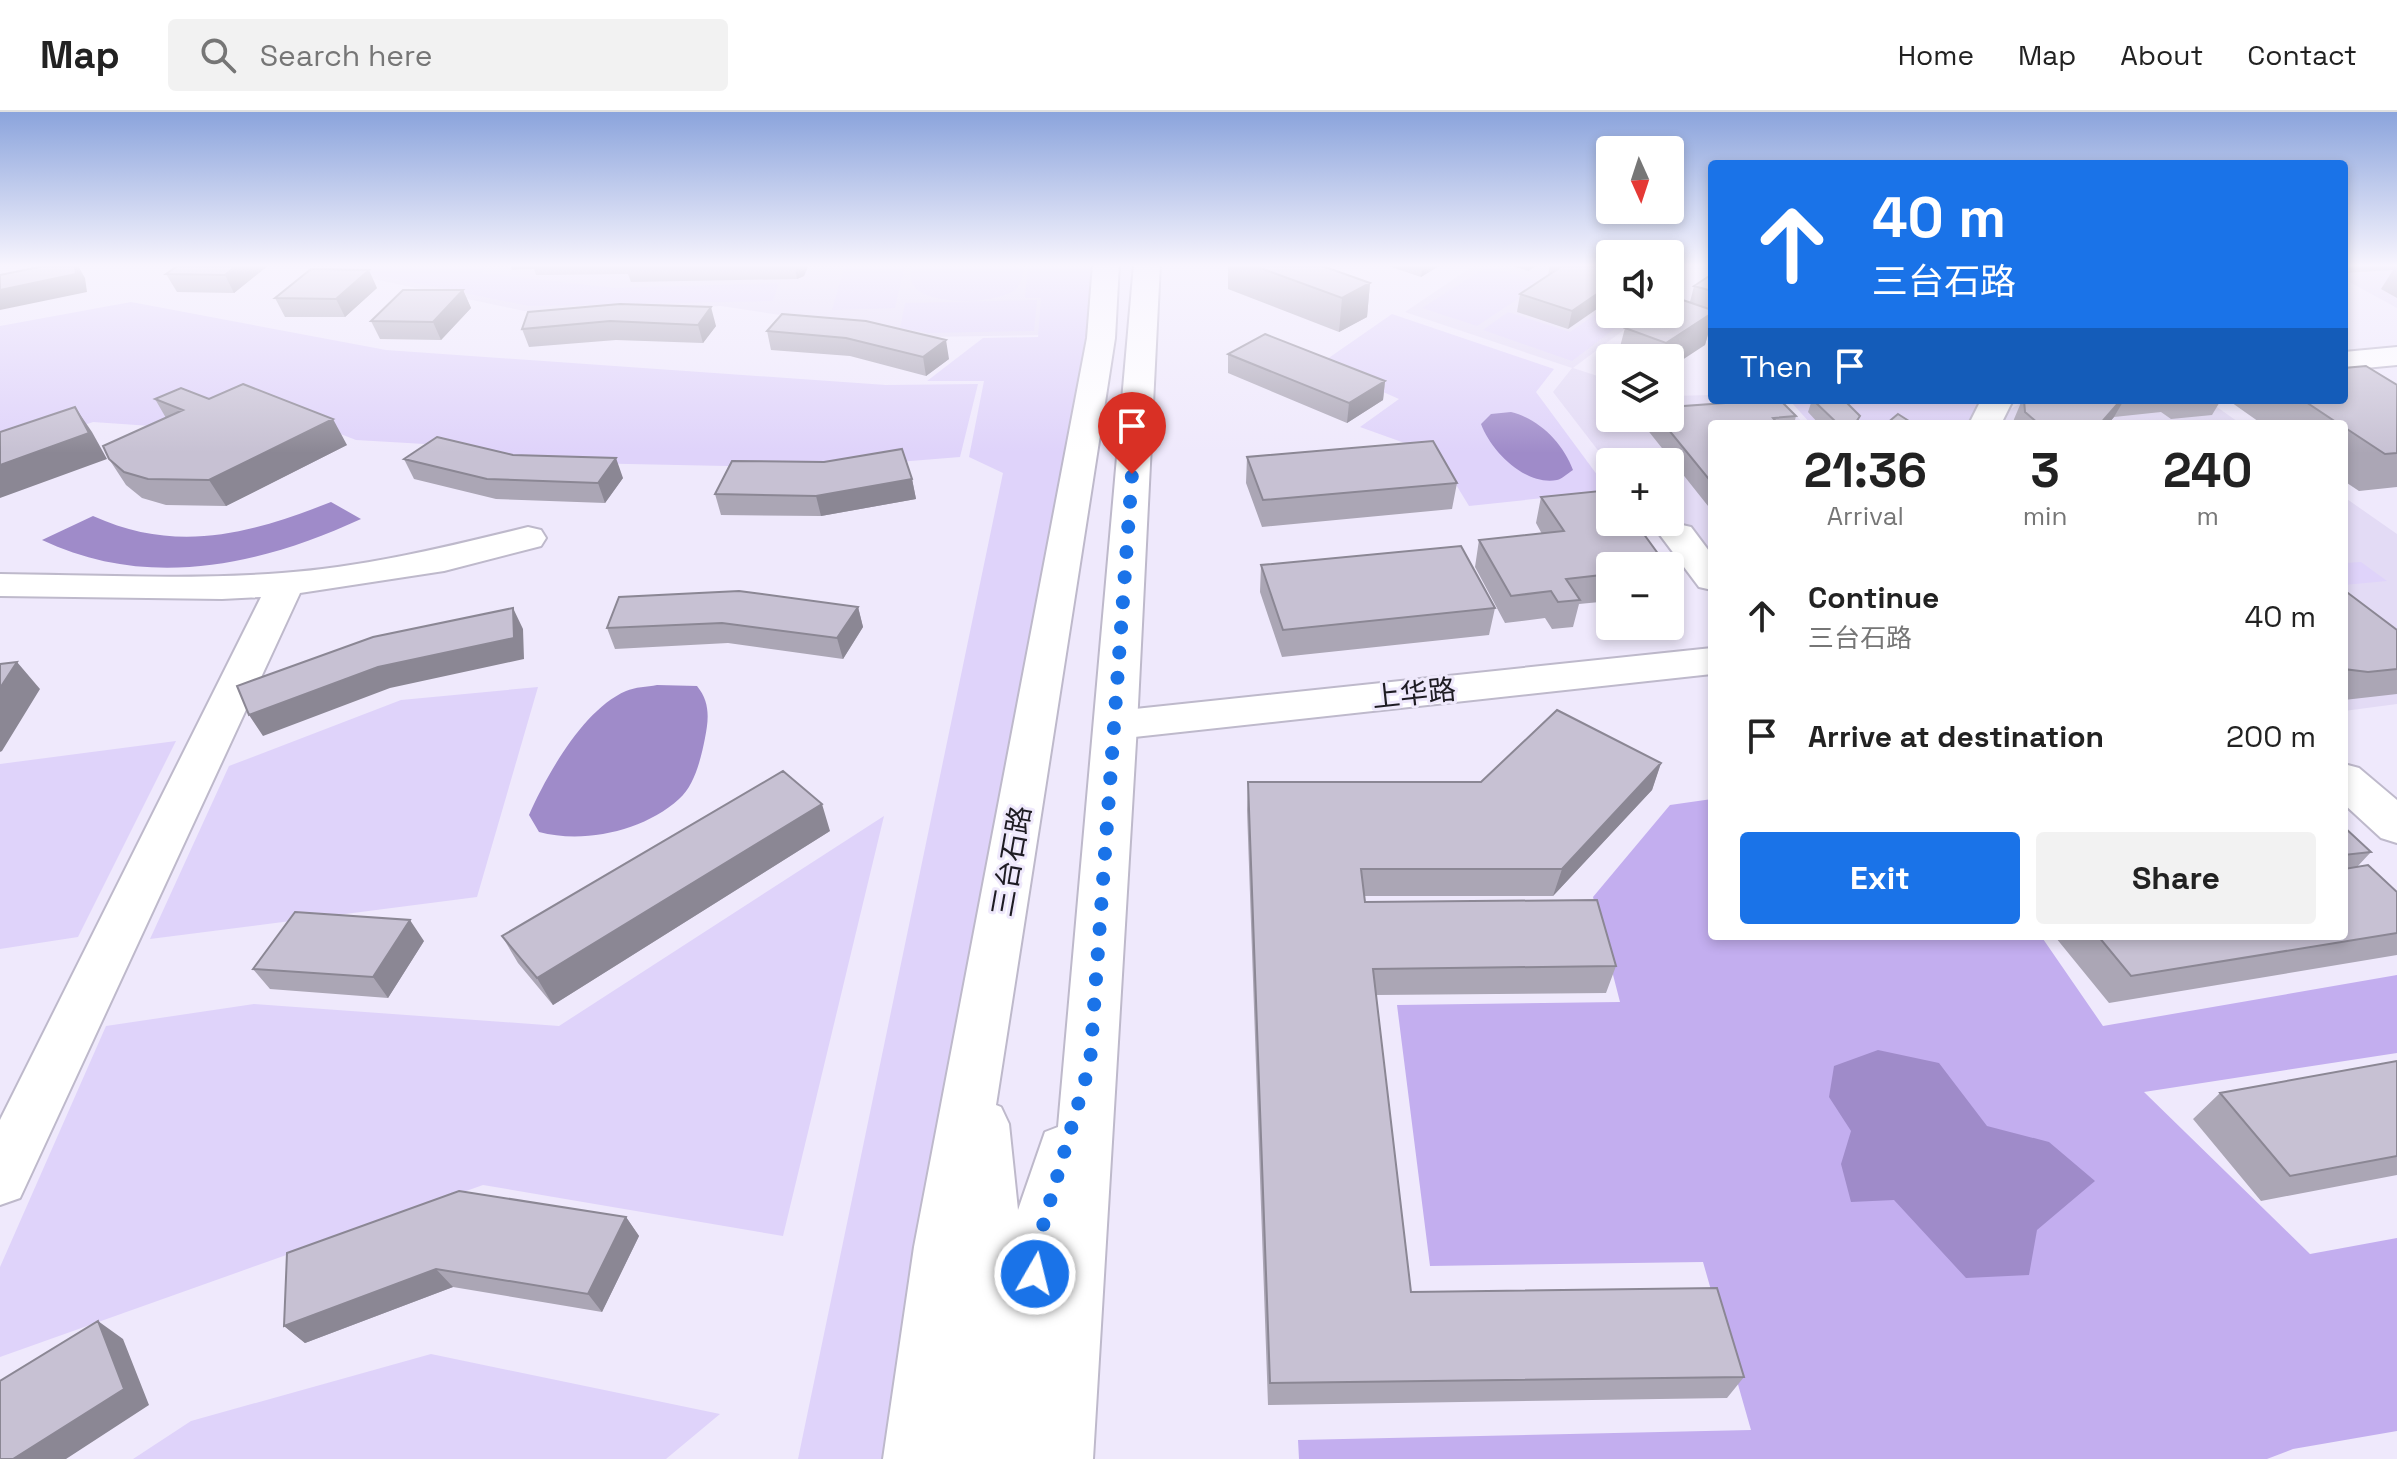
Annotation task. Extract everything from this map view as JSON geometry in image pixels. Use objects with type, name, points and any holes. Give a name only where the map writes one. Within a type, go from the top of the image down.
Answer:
[{"type":"main road","name":"三台石路","points":[[916,1459],[944,1247],[1101,338],[1107,327]]},
{"type":"main road","name":"三台石路","points":[[1060,1459],[1116,725],[1135,327]]},
{"type":"main road","points":[[2348,361],[2397,356]]},
{"type":"main road","points":[[2348,375],[2370,389]]},
{"type":"main road","points":[[1679,536],[1708,574]]},
{"type":"main road","points":[[0,585],[222,588],[286,584],[444,560],[528,538]]},
{"type":"main road","points":[[0,1179],[286,584]]},
{"type":"main road","name":"上华路","points":[[1116,725],[1707,670]]},
{"type":"main road","points":[[2348,783],[2397,826]]},
{"type":"main road","points":[[965,1459],[1015,1242],[1090,1063]]},
{"type":"main road","points":[[976,1064],[1015,1242],[1017,1459]]},
{"type":"shaded area","points":[[0,327],[263,327],[386,350],[886,385],[978,384],[960,457],[824,468],[530,462],[459,446],[356,440],[229,391],[151,426],[93,422],[0,454]]},
{"type":"shaded area","points":[[858,327],[1046,327],[1046,335],[925,337]]},
{"type":"shaded area","points":[[1034,327],[1034,331],[928,333],[900,328]]},
{"type":"shaded area","points":[[1039,327],[1096,327],[913,1459],[798,1459],[1003,473],[969,457],[984,381],[927,381],[983,338],[1038,337]]},
{"type":"shaded area","points":[[1373,327],[1430,327],[1554,369],[1536,392],[1596,473],[1596,492],[1469,506],[1438,455],[1360,427],[1399,399],[1320,364]]},
{"type":"shaded area","points":[[1449,327],[1626,328],[1605,344],[1596,344],[1596,351],[1573,368],[1596,375],[1596,432],[1684,432],[1684,396],[1708,395],[1708,404],[1786,404],[1800,420],[1708,420],[1708,547],[1675,551],[1664,536],[1684,536],[1684,448],[1596,448],[1553,392],[1572,368]]},
{"type":"shaded area","points":[[1487,327],[1554,327],[1570,332],[1577,327],[1616,328],[1572,361],[1483,330]]},
{"type":"shaded area","points":[[1793,404],[1985,404],[1977,420],[1807,420]]},
{"type":"shaded area","points":[[2019,404],[2213,404],[2235,420],[2004,420],[2004,413]]},
{"type":"shaded area","points":[[1511,412],[1531,420],[1549,434],[1573,470],[1559,479],[1533,478],[1501,455],[1481,424],[1491,414]]},
{"type":"shaded area","points":[[2348,500],[2397,534],[2397,704],[2348,710]]},
{"type":"shaded area","points":[[331,502],[361,519],[283,549],[203,566],[162,568],[122,564],[82,555],[42,540],[93,516],[124,528],[154,534],[184,537],[213,535],[271,523]]},
{"type":"shaded area","points":[[2361,562],[2387,581],[2348,585],[2348,563]]},
{"type":"shaded area","points":[[657,685],[697,686],[706,704],[707,724],[702,754],[685,793],[649,819],[613,832],[575,836],[539,832],[529,815],[568,744],[611,700],[626,691]]},
{"type":"shaded area","points":[[538,687],[477,897],[150,939],[229,766],[401,700]]},
{"type":"shaded area","points":[[176,741],[78,937],[0,949],[0,764]]},
{"type":"shaded area","points":[[1708,800],[1708,940],[2044,940],[2103,1026],[2397,975],[2397,1053],[2144,1092],[2310,1254],[2397,1238],[2397,1431],[2293,1449],[2267,1459],[1299,1459],[1298,1440],[1751,1430],[1703,1262],[1430,1266],[1397,1005],[1620,1002],[1593,897],[1670,805]]},
{"type":"shaded area","points":[[884,816],[783,1236],[483,1185],[0,1357],[0,1267],[106,1026],[254,1004],[559,1026]]},
{"type":"shaded area","points":[[1878,1050],[1939,1063],[1987,1126],[2049,1142],[2095,1181],[2037,1230],[2029,1275],[1966,1278],[1894,1200],[1851,1202],[1841,1164],[1851,1131],[1829,1097],[1834,1066]]},
{"type":"shaded area","points":[[431,1354],[720,1414],[666,1459],[133,1459],[191,1421]]},
{"type":"building","points":[[771,327],[891,327],[946,340],[923,357],[846,338],[767,331]]},
{"type":"building","points":[[1691,327],[1666,343],[1625,328]]},
{"type":"building","points":[[1265,334],[1385,381],[1349,403],[1228,354]]},
{"type":"building","points":[[2366,366],[2397,385],[2397,453],[2385,454],[2348,430],[2348,420],[2333,420],[2309,404],[2348,404],[2348,368]]},
{"type":"building","points":[[243,384],[333,419],[209,480],[148,479],[124,472],[109,459],[103,446],[183,410],[155,399],[181,388],[209,399]]},
{"type":"building","points":[[1784,404],[1796,416],[1773,418],[1775,420],[1708,420],[1708,478],[1670,432],[1684,432],[1684,406]]},
{"type":"building","points":[[1817,404],[1848,404],[1860,416],[1857,420],[1834,420]]},
{"type":"building","points":[[2024,404],[2118,404],[2104,420],[2034,420],[2025,412]]},
{"type":"building","points":[[75,407],[89,433],[0,465],[0,432]]},
{"type":"building","points":[[1898,414],[1907,420],[1891,420]]},
{"type":"building","points":[[437,437],[513,455],[616,458],[598,483],[487,479],[404,459]]},
{"type":"building","points":[[1433,441],[1457,483],[1263,500],[1247,457]]},
{"type":"building","points":[[902,449],[912,479],[816,496],[715,494],[732,461],[824,462]]},
{"type":"building","points":[[1596,491],[1596,536],[1645,536],[1657,552],[1596,552],[1596,576],[1566,579],[1580,600],[1558,602],[1551,591],[1511,596],[1479,540],[1564,531],[1541,497]]},
{"type":"building","points":[[1461,546],[1495,608],[1283,630],[1261,565]]},
{"type":"building","points":[[739,591],[858,607],[837,638],[722,623],[607,628],[619,597]]},
{"type":"building","points":[[2348,593],[2397,630],[2397,669],[2368,672],[2348,670]]},
{"type":"building","points":[[513,608],[514,638],[378,667],[249,715],[237,686],[373,637]]},
{"type":"building","points":[[17,662],[0,688],[0,664]]},
{"type":"building","points":[[1557,710],[1661,763],[1562,869],[1361,869],[1365,902],[1597,900],[1616,966],[1373,969],[1411,1292],[1717,1288],[1744,1377],[1270,1383],[1248,782],[1481,782]]},
{"type":"building","points":[[783,771],[822,804],[537,978],[502,936]]},
{"type":"building","points":[[2348,831],[2371,852],[2348,855]]},
{"type":"building","points":[[2368,865],[2397,892],[2397,933],[2131,976],[2101,940],[2348,940],[2348,868]]},
{"type":"building","points":[[295,912],[410,920],[373,977],[253,969]]},
{"type":"building","points":[[2397,1061],[2397,1156],[2290,1176],[2220,1093]]},
{"type":"building","points":[[459,1191],[626,1217],[588,1294],[436,1269],[284,1326],[287,1253]]},
{"type":"building","points":[[98,1321],[124,1389],[13,1459],[0,1459],[0,1381]]},
{"type":"route","points":[[1035,1274],[1038,1243],[1090,1063],[1132,474]]}]
